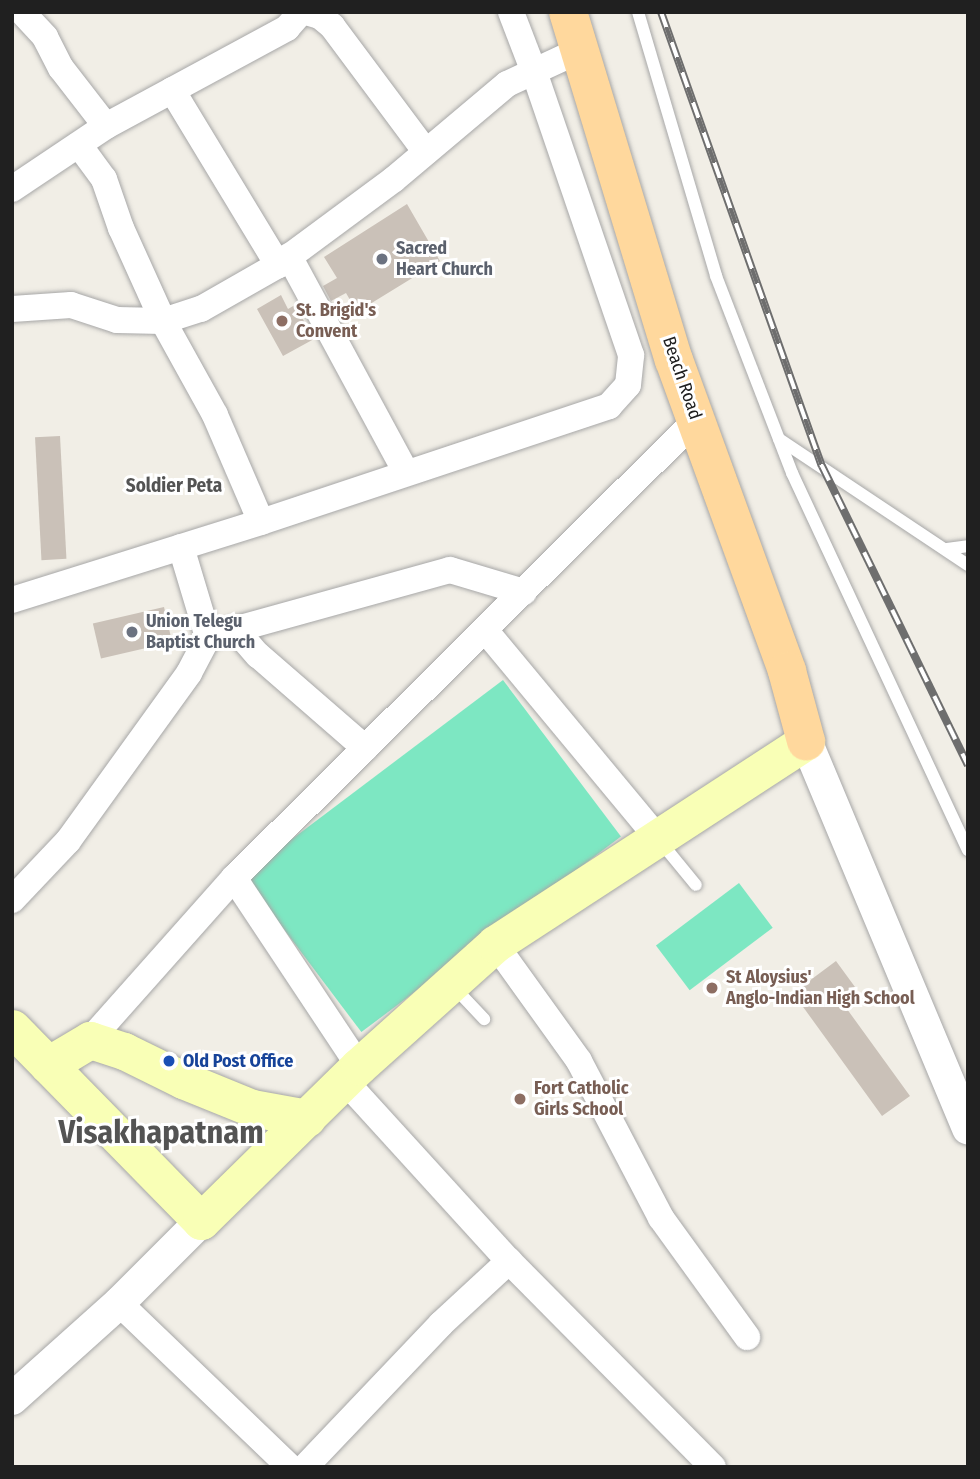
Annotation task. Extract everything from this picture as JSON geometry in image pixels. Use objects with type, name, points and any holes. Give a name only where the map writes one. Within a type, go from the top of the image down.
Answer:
[{"type":"main road","name":"Beach Road","points":[[568,12],[674,360],[787,671],[806,741]]},
{"type":"main road","points":[[12,1028],[201,1222],[352,1074],[495,944],[806,741]]},
{"type":"main road","points":[[48,1065],[90,1040],[124,1051],[252,1108],[307,1118]]},
{"type":"street","points":[[12,189],[106,126],[287,28],[304,12],[320,16],[332,26],[426,152]]},
{"type":"street","points":[[12,600],[261,523],[406,472],[609,406],[628,385],[631,355],[511,12]]},
{"type":"street","points":[[28,14],[45,37],[61,68],[106,126]]},
{"type":"street","points":[[12,309],[71,305],[117,320],[163,321],[201,309],[284,261],[426,152],[508,84],[578,51]]},
{"type":"street","points":[[172,90],[284,261],[406,472]]},
{"type":"street","points":[[79,145],[104,179],[121,228],[163,321],[215,415],[261,523]]},
{"type":"street","points":[[90,1040],[234,878],[696,420]]},
{"type":"street","points":[[12,900],[68,841],[189,673],[208,637],[181,547]]},
{"type":"street","points":[[208,637],[450,570],[524,593]]},
{"type":"street","points":[[235,629],[258,655],[365,748]]},
{"type":"street","points":[[485,630],[657,837]]},
{"type":"street","points":[[806,741],[968,1128]]},
{"type":"street","points":[[234,878],[352,1074],[509,1261],[713,1467]]},
{"type":"street","points":[[495,944],[579,1061],[661,1218],[747,1337]]},
{"type":"street","points":[[12,1399],[119,1303],[201,1222]]},
{"type":"street","points":[[305,1467],[441,1324],[509,1261]]},
{"type":"street","points":[[119,1303],[290,1467]]},
{"type":"lane","points":[[638,12],[716,276],[792,473],[968,850]]},
{"type":"lane","points":[[779,439],[968,565]]},
{"type":"lane","points":[[947,549],[968,546]]},
{"type":"lane","points":[[657,837],[696,885]]},
{"type":"lane","points":[[451,984],[484,1018]]},
{"type":"green space","points":[[503,680],[621,837],[361,1032],[243,876]]},
{"type":"green space","points":[[739,883],[773,928],[690,990],[656,946]]},
{"type":"building","name":"Sacred Heart Church","points":[[407,204],[440,261],[357,312],[346,293],[331,301],[323,286],[337,278],[324,257]]},
{"type":"building","points":[[281,295],[288,309],[295,305],[314,339],[283,356],[257,309]]},
{"type":"building","points":[[60,436],[66,559],[41,560],[35,437]]},
{"type":"building","name":"Union Telegu Baptist Church","points":[[164,607],[172,642],[101,658],[93,623]]},
{"type":"building","points":[[836,961],[855,987],[839,998],[910,1096],[882,1116],[793,993]]},
{"type":"railway","points":[[661,12],[822,466],[968,765]]},
{"type":"place","name":"Sacred Heart Church","points":[[382,259]]},
{"type":"place","name":"St. Brigid's Convent","points":[[282,321]]},
{"type":"place","name":"Union Telegu Baptist Church","points":[[132,632]]},
{"type":"place","name":"St Aloysius' Anglo-Indian High School","points":[[712,988]]},
{"type":"place","name":"Old Post Office","points":[[169,1061]]},
{"type":"place","name":"Fort Catholic Girls School","points":[[520,1099]]},
{"type":"district","name":"Soldier Peta","points":[[174,486]]},
{"type":"district","name":"Visakhapatnam","points":[[161,1132]]}]
